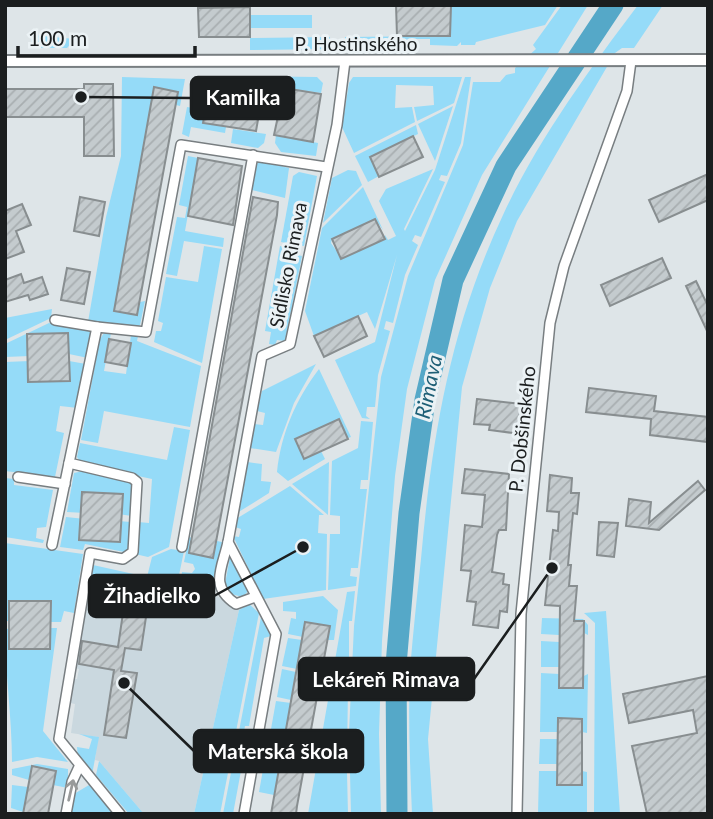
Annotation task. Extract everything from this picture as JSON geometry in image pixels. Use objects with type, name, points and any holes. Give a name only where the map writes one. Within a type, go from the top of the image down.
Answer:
[{"type":"street","name":"P. Hostinského","points":[[5,61],[708,60]]},
{"type":"street","name":"Sídlisko Rimava","points":[[255,597],[236,604],[222,595],[218,584],[262,356],[290,344],[337,125],[345,61]]},
{"type":"street","name":"P. Dobšinského","points":[[517,814],[521,615],[550,323],[564,266],[627,91],[626,61]]},
{"type":"street","points":[[55,320],[146,332],[181,145],[326,167]]},
{"type":"street","points":[[183,547],[253,155]]},
{"type":"street","points":[[52,545],[97,327]]},
{"type":"street","points":[[69,463],[132,478],[138,486],[133,552],[123,559],[90,553],[59,739],[79,767],[120,814]]},
{"type":"street","points":[[18,478],[65,484]]},
{"type":"street","points":[[228,542],[276,634],[244,814]]},
{"type":"street","points":[[66,814],[72,782],[79,767]]},
{"type":"shaded area","points":[[428,5],[558,5],[545,25],[476,42],[475,45],[461,45],[461,42],[457,46],[430,45],[430,39],[416,39],[416,45],[344,49],[345,37],[450,36],[451,6]]},
{"type":"shaded area","points":[[562,5],[588,5],[482,175],[435,280],[407,389],[395,476],[382,641],[379,734],[381,814],[351,814],[349,732],[354,626],[381,377],[408,276],[463,145],[473,82],[500,82],[506,75],[515,73],[515,68],[536,49],[533,45]]},
{"type":"shaded area","points":[[638,5],[663,5],[634,48],[622,48],[615,53],[517,221],[490,288],[462,387],[428,739],[433,814],[412,814],[409,706],[412,642],[431,469],[446,383],[457,341],[485,257],[517,187],[565,107]]},
{"type":"shaded area","points":[[251,15],[312,15],[312,28],[250,28]]},
{"type":"shaded area","points":[[32,35],[75,39],[67,48],[31,48]]},
{"type":"shaded area","points":[[330,37],[330,49],[250,50],[250,38]]},
{"type":"shaded area","points":[[230,76],[317,77],[323,83],[321,93],[285,88],[283,92],[229,83]]},
{"type":"shaded area","points":[[122,77],[185,79],[180,106],[176,105],[178,92],[154,88],[114,310],[137,315],[140,302],[145,301],[140,325],[136,328],[88,322],[106,217],[121,156]]},
{"type":"shaded area","points":[[353,77],[462,77],[454,103],[417,121],[414,107],[434,105],[433,86],[396,85],[395,108],[412,107],[415,122],[354,153],[342,127],[349,83]]},
{"type":"shaded area","points":[[465,77],[471,77],[461,143],[447,176],[441,175],[439,180],[445,182],[421,237],[415,235],[412,241],[418,245],[405,275],[393,323],[386,321],[384,329],[390,331],[378,375],[375,407],[367,407],[366,416],[370,419],[362,418],[335,360],[375,342],[397,255],[375,329],[367,312],[314,336],[305,311],[322,228],[363,187],[383,230],[375,219],[332,239],[331,243],[342,259],[384,239],[385,235],[388,240],[396,236],[379,201],[386,189],[433,169],[405,231],[435,170]]},
{"type":"shaded area","points":[[207,82],[210,83],[203,122],[226,127],[225,133],[191,127],[189,137],[182,134],[187,107],[199,109]]},
{"type":"shaded area","points":[[453,106],[435,161],[418,124]]},
{"type":"shaded area","points":[[416,125],[418,134],[370,157],[379,176],[368,182],[355,156]]},
{"type":"shaded area","points":[[233,129],[266,134],[264,143],[258,148],[231,143]]},
{"type":"shaded area","points":[[276,135],[318,143],[316,156],[281,152],[275,143]]},
{"type":"shaded area","points":[[188,156],[198,158],[185,231],[224,238],[223,247],[184,241],[177,276],[166,274],[177,217],[185,218],[187,207],[179,205]]},
{"type":"shaded area","points":[[260,161],[289,168],[285,198],[252,190],[256,165]]},
{"type":"shaded area","points":[[348,170],[356,171],[362,185],[323,223],[332,178]]},
{"type":"shaded area","points":[[299,172],[317,176],[304,246],[281,242],[293,176]]},
{"type":"shaded area","points":[[204,246],[222,249],[202,363],[154,342],[156,331],[161,331],[163,323],[158,321],[166,277],[198,282]]},
{"type":"shaded area","points":[[280,246],[294,249],[293,254],[302,256],[285,341],[277,340],[275,345],[269,344],[271,332],[265,331]]},
{"type":"shaded area","points":[[52,309],[51,318],[5,340],[5,318]]},
{"type":"shaded area","points":[[49,323],[91,331],[88,358],[69,354],[68,333],[27,334],[27,350],[39,350],[30,356],[5,357],[5,344]]},
{"type":"shaded area","points":[[104,333],[111,333],[104,371],[126,374],[131,335],[138,336],[137,341],[201,366],[190,427],[104,411],[98,443],[81,440],[100,339]]},
{"type":"shaded area","points":[[30,361],[28,382],[69,381],[69,361],[86,364],[78,408],[60,406],[56,431],[64,433],[55,477],[5,471],[5,362]]},
{"type":"shaded area","points":[[316,364],[294,403],[276,452],[250,448],[254,424],[263,425],[265,413],[257,411],[262,391]]},
{"type":"shaded area","points":[[319,369],[351,437],[348,438],[339,419],[296,439],[304,459],[321,451],[325,459],[288,481],[277,472],[282,444],[303,392]]},
{"type":"shaded area","points":[[361,421],[373,422],[368,480],[361,480],[360,489],[367,489],[358,568],[351,568],[350,576],[357,577],[356,586],[328,590],[330,534],[340,534],[340,516],[330,515],[332,461],[358,448]]},
{"type":"shaded area","points":[[174,427],[190,430],[169,547],[148,557],[135,554],[138,522],[149,523],[152,479],[82,464],[77,457],[80,443],[167,460]]},
{"type":"shaded area","points":[[247,462],[262,464],[261,481],[271,482],[269,493],[237,513]]},
{"type":"shaded area","points":[[329,462],[328,515],[292,484]]},
{"type":"shaded area","points":[[83,471],[133,482],[132,516],[118,514],[122,509],[123,494],[82,492],[81,508],[92,508],[85,513],[67,512],[74,473]]},
{"type":"shaded area","points":[[5,478],[14,479],[14,485],[53,490],[46,527],[37,528],[36,538],[44,540],[43,543],[5,537]]},
{"type":"shaded area","points":[[290,486],[324,515],[319,515],[318,533],[327,534],[326,590],[263,599],[233,536],[239,537],[241,529],[235,527],[236,519]]},
{"type":"shaded area","points":[[66,517],[85,519],[80,540],[120,542],[121,526],[118,521],[131,522],[129,553],[85,544],[83,550],[60,547]]},
{"type":"shaded area","points":[[189,537],[192,538],[189,553],[217,544],[217,541],[222,542],[215,581],[181,580],[182,572],[192,573],[195,569],[193,564],[184,562]]},
{"type":"shaded area","points":[[5,543],[83,554],[74,613],[64,611],[61,622],[47,622],[50,617],[50,601],[10,601],[12,621],[5,621]]},
{"type":"shaded area","points":[[171,549],[184,551],[178,580],[122,581],[91,577],[93,565],[147,577],[152,557]]},
{"type":"shaded area","points":[[230,557],[248,591],[243,597],[227,593],[225,584]]},
{"type":"shaded area","points":[[90,582],[200,585],[239,610],[194,814],[144,814],[99,761],[95,760],[98,737],[71,733],[75,704],[70,703],[74,679],[77,679],[79,669],[75,668]]},
{"type":"shaded area","points":[[355,591],[352,621],[349,621],[349,674],[342,674],[341,682],[348,683],[347,765],[339,765],[340,773],[347,773],[348,814],[308,814],[347,592]]},
{"type":"shaded area","points":[[323,596],[338,610],[334,640],[327,640],[329,626],[306,622],[303,637],[288,634],[291,618],[296,619],[296,612],[283,611],[283,602]]},
{"type":"shaded area","points":[[249,604],[259,613],[220,814],[194,814],[239,610]]},
{"type":"shaded area","points":[[606,611],[620,814],[594,814],[595,623],[584,613]]},
{"type":"shaded area","points":[[261,617],[271,636],[264,638],[249,726],[245,726],[241,748],[245,749],[233,814],[223,814]]},
{"type":"shaded area","points":[[542,618],[583,619],[588,625],[588,635],[560,621],[559,635],[541,634]]},
{"type":"shaded area","points":[[5,628],[20,633],[9,633],[9,649],[50,649],[50,633],[47,628],[57,628],[43,731],[68,762],[37,757],[12,762]]},
{"type":"shaded area","points":[[288,638],[302,640],[297,669],[282,666]]},
{"type":"shaded area","points":[[541,641],[559,642],[559,667],[541,667]]},
{"type":"shaded area","points":[[282,669],[296,672],[291,700],[277,697]]},
{"type":"shaded area","points":[[541,673],[559,674],[559,688],[588,674],[587,733],[582,732],[582,719],[559,718],[558,732],[540,732]]},
{"type":"shaded area","points":[[276,701],[291,703],[285,732],[271,729]]},
{"type":"shaded area","points":[[79,734],[99,737],[92,775],[78,758],[77,747],[89,749],[92,739]]},
{"type":"shaded area","points":[[540,739],[558,739],[558,764],[539,764]]},
{"type":"shaded area","points":[[99,761],[144,814],[129,814],[96,775]]},
{"type":"shaded area","points":[[37,764],[68,769],[68,788],[53,785],[55,771],[32,766],[29,780],[12,775],[12,769]]},
{"type":"shaded area","points":[[264,764],[279,767],[274,795],[259,792]]},
{"type":"shaded area","points":[[539,771],[557,771],[558,785],[581,785],[582,771],[587,772],[587,814],[538,814]]},
{"type":"shaded area","points":[[12,785],[28,787],[23,812],[11,808]]},
{"type":"shaded area","points":[[89,785],[116,814],[69,814],[73,810],[70,809],[74,794]]},
{"type":"building","points":[[396,5],[451,6],[450,36],[397,36]]},
{"type":"building","points":[[250,7],[250,37],[199,37],[198,8]]},
{"type":"building","points":[[210,83],[263,91],[256,131],[203,123]]},
{"type":"building","points":[[84,84],[113,84],[114,156],[84,156],[84,117],[5,117],[5,89],[84,89]]},
{"type":"building","points":[[154,87],[178,92],[137,315],[114,311]]},
{"type":"building","points":[[284,88],[321,94],[313,142],[274,135]]},
{"type":"building","points":[[413,136],[423,157],[379,177],[370,157]]},
{"type":"building","points":[[198,158],[242,166],[233,225],[188,216]]},
{"type":"building","points":[[708,174],[708,200],[659,222],[649,200]]},
{"type":"building","points":[[80,197],[105,202],[99,236],[74,231]]},
{"type":"building","points":[[253,197],[278,202],[277,215],[213,558],[189,553]]},
{"type":"building","points":[[22,204],[31,225],[16,231],[24,252],[5,259],[5,211]]},
{"type":"building","points":[[375,219],[385,239],[341,259],[332,239]]},
{"type":"building","points":[[662,258],[671,278],[610,306],[601,285]]},
{"type":"building","points":[[67,268],[90,272],[84,304],[61,300]]},
{"type":"building","points":[[21,274],[24,283],[42,277],[48,294],[30,300],[28,295],[5,302],[5,280]]},
{"type":"building","points":[[696,281],[708,306],[708,333],[686,286]]},
{"type":"building","points":[[358,316],[367,336],[324,357],[314,336]]},
{"type":"building","points":[[68,333],[70,381],[28,382],[27,334]]},
{"type":"building","points":[[109,339],[131,343],[127,366],[105,362]]},
{"type":"building","points":[[589,388],[656,396],[654,411],[708,417],[708,442],[650,435],[651,419],[586,412]]},
{"type":"building","points":[[477,399],[521,404],[518,428],[513,433],[489,430],[490,425],[474,424]]},
{"type":"building","points":[[339,419],[348,439],[304,459],[295,439]]},
{"type":"building","points":[[465,469],[509,474],[506,530],[499,530],[497,535],[492,572],[504,574],[503,584],[509,585],[507,612],[500,611],[498,628],[473,625],[476,602],[467,601],[471,571],[461,570],[465,525],[482,527],[485,495],[462,493]]},
{"type":"building","points":[[550,475],[572,478],[571,493],[579,493],[577,514],[573,513],[568,565],[571,565],[569,586],[577,586],[574,621],[584,621],[583,688],[559,688],[560,606],[545,605],[553,530],[558,531],[559,512],[547,511]]},
{"type":"building","points":[[698,481],[705,490],[659,530],[626,526],[629,499],[651,502],[649,523]]},
{"type":"building","points":[[82,492],[123,494],[120,542],[79,540]]},
{"type":"building","points":[[599,522],[618,523],[614,557],[597,555]]},
{"type":"building","points":[[9,601],[51,601],[50,649],[9,649]]},
{"type":"building","points":[[123,613],[146,617],[141,650],[125,648],[121,671],[137,673],[126,738],[104,735],[114,670],[79,664],[82,641],[118,647]]},
{"type":"building","points":[[305,622],[330,626],[296,814],[271,814]]},
{"type":"building","points":[[708,676],[708,814],[647,814],[632,746],[697,733],[693,710],[629,723],[623,694]]},
{"type":"building","points":[[558,718],[582,719],[582,785],[557,785]]},
{"type":"building","points":[[32,766],[56,771],[48,814],[23,814]]},
{"type":"waterway","name":"Rimava","points":[[397,814],[396,665],[409,513],[425,400],[453,280],[506,166],[613,5]]},
{"type":"place","name":"Kamilka","points":[[81,97]]},
{"type":"place","name":"Žihadielko","points":[[303,547]]},
{"type":"place","name":"Lekáreň Rimava","points":[[552,568]]},
{"type":"place","name":"Materská škola","points":[[124,683]]}]
